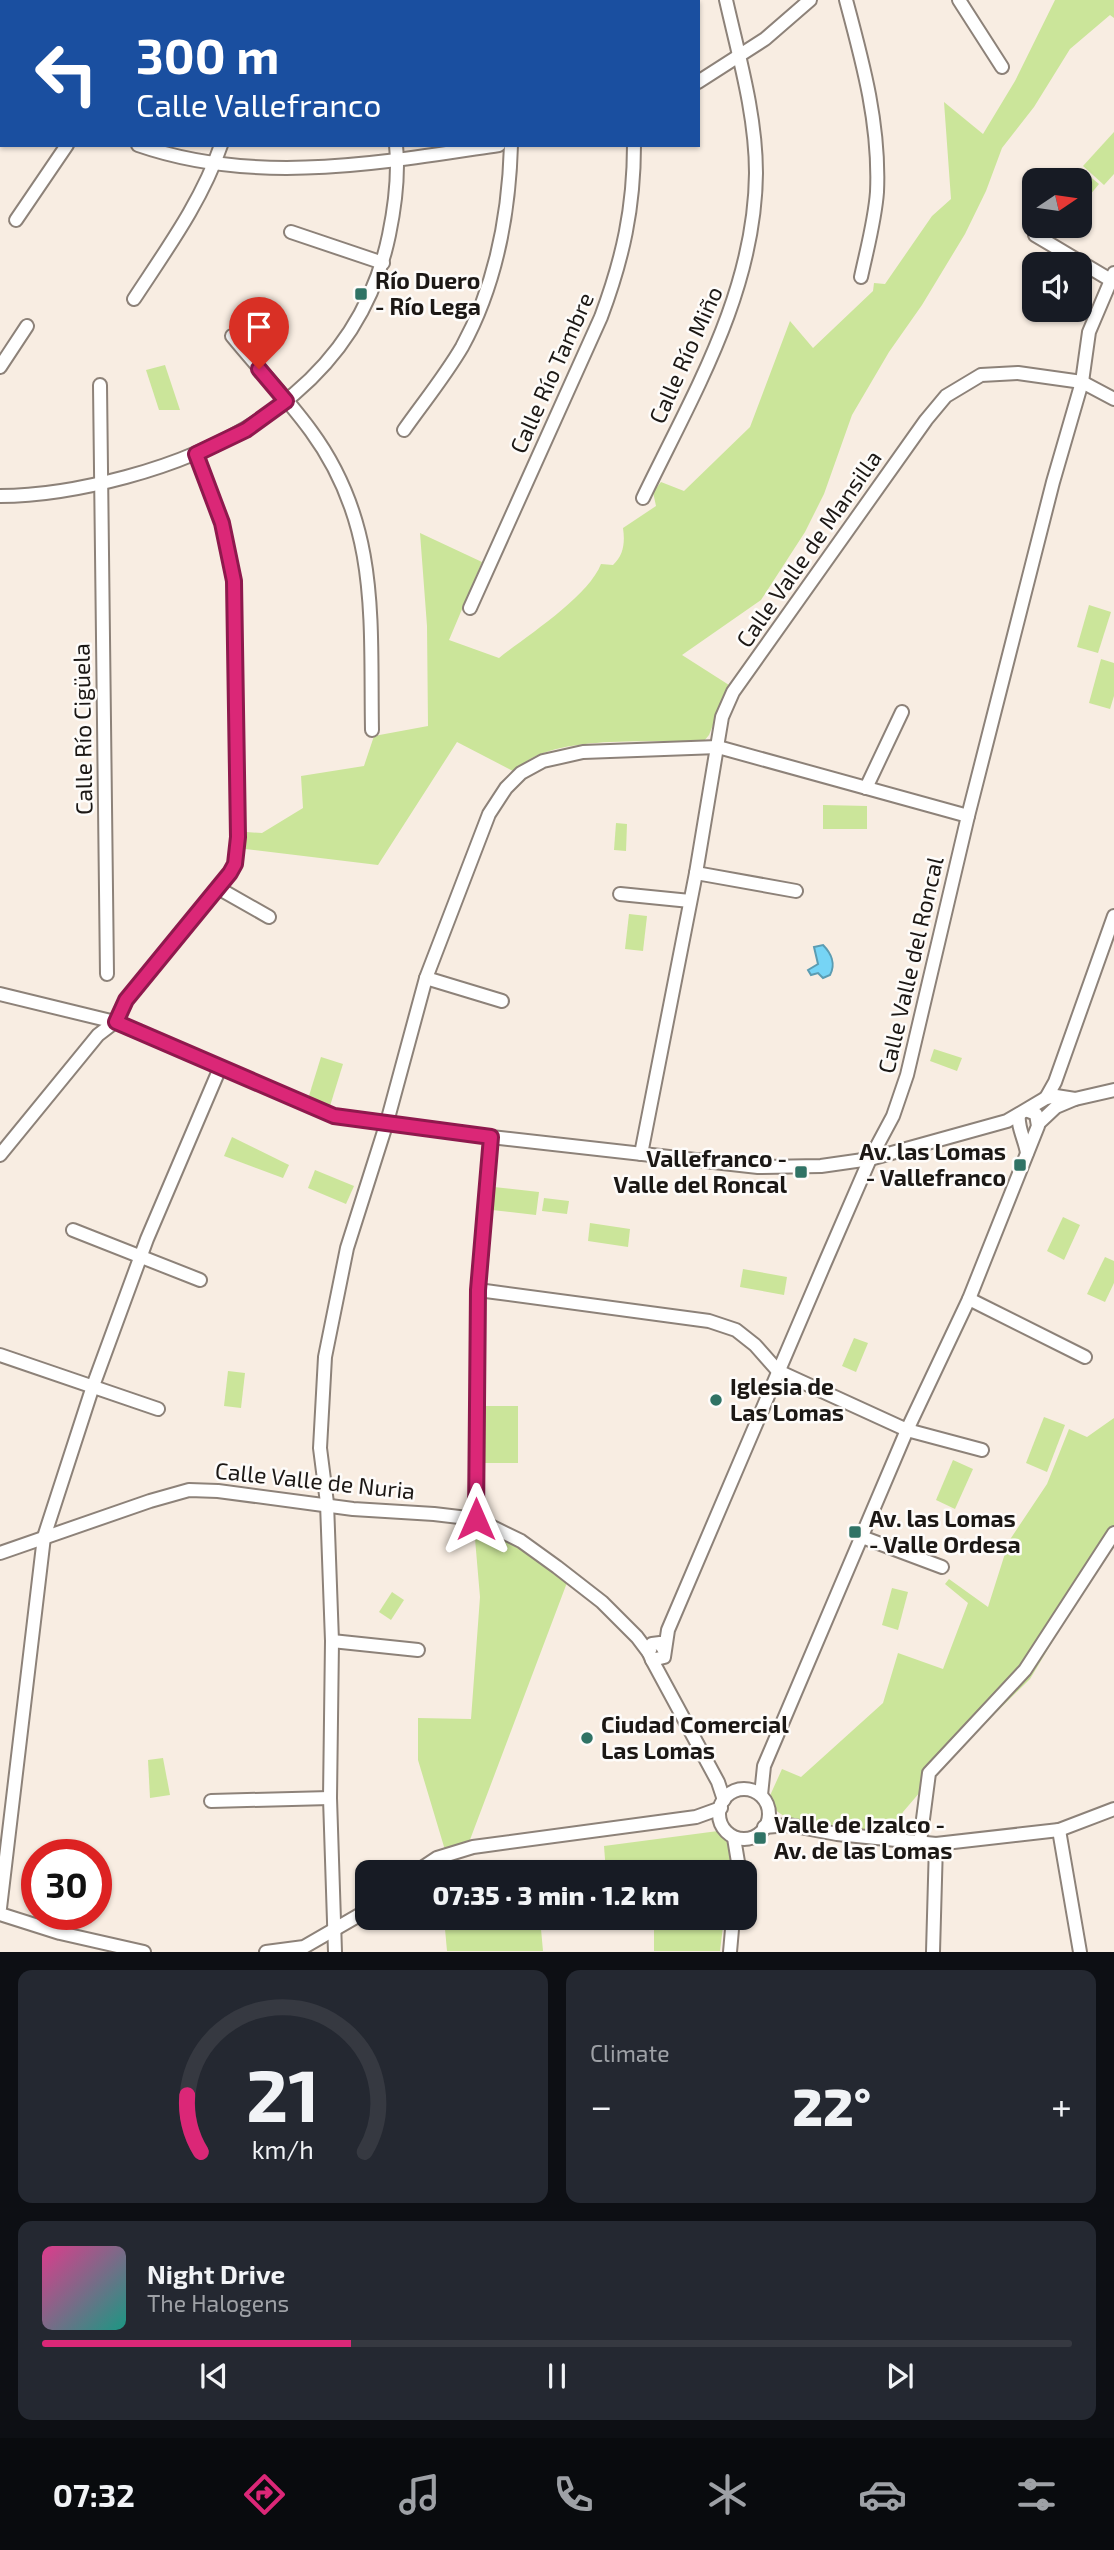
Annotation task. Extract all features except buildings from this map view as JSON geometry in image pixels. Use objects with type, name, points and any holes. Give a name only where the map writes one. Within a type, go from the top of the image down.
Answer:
[{"type":"street","name":"Calle Río Miño","points":[[643,498],[720,339],[742,275],[753,214],[756,173],[747,94],[726,0]]},
{"type":"street","points":[[700,81],[739,57],[810,0]]},
{"type":"street","points":[[846,0],[872,104],[877,158],[877,194],[861,277]]},
{"type":"street","points":[[959,0],[1002,67]]},
{"type":"street","points":[[16,220],[66,147]]},
{"type":"street","points":[[146,147],[215,163],[296,169],[398,160],[486,147]]},
{"type":"street","points":[[134,299],[191,211],[220,147]]},
{"type":"street","points":[[0,496],[35,495],[101,483],[196,454],[246,430],[286,401],[318,372],[350,330],[383,263],[393,216],[398,160],[396,147]]},
{"type":"street","points":[[404,430],[462,346],[489,284],[506,218],[511,147]]},
{"type":"street","name":"Calle Río Tambre","points":[[470,608],[601,317],[617,275],[630,219],[634,147]]},
{"type":"street","points":[[291,232],[383,263]]},
{"type":"street","name":"Calle Valle del Roncal","points":[[656,1651],[668,1630],[870,1159],[893,1116],[908,1075],[968,816],[1053,482],[1082,382],[1089,332],[1113,278],[1040,238]]},
{"type":"street","points":[[0,367],[27,326]]},
{"type":"street","points":[[232,337],[311,431],[331,461],[346,492],[357,524],[369,583],[372,730]]},
{"type":"street","name":"Calle Valle de Mansilla","points":[[641,1154],[696,873],[722,717],[733,692],[926,420],[946,396],[981,375],[1018,373],[1082,382],[1114,399]]},
{"type":"street","name":"Calle Río Cigüela","points":[[100,385],[107,974]]},
{"type":"street","points":[[0,1155],[98,1035],[116,1022],[126,1000],[235,864],[238,837],[234,581],[222,523],[196,454]]},
{"type":"street","points":[[866,788],[902,712]]},
{"type":"street","points":[[335,1951],[330,1798],[332,1641],[327,1503],[320,1448],[325,1357],[347,1248],[387,1122],[426,978],[489,814],[506,788],[521,773],[543,761],[583,752],[718,747],[968,816]]},
{"type":"street","points":[[696,873],[796,891]]},
{"type":"street","points":[[218,888],[269,917]]},
{"type":"street","points":[[620,894],[690,901]]},
{"type":"street","points":[[755,1792],[907,1430],[969,1299],[1039,1124],[1053,1101],[1055,1082],[1114,916]]},
{"type":"street","points":[[426,978],[502,1001]]},
{"type":"street","points":[[0,994],[116,1022],[334,1116],[491,1137],[758,1167],[821,1166],[870,1159],[1007,1121],[1053,1101],[1114,1090]]},
{"type":"street","points":[[0,1908],[44,1537],[93,1386],[140,1257],[220,1068]]},
{"type":"street","points":[[1024,1113],[1036,1114],[1039,1124]]},
{"type":"street","points":[[1024,1113],[1018,1124],[1023,1132],[1027,1153]]},
{"type":"street","points":[[1023,1132],[1032,1132],[1039,1124]]},
{"type":"street","points":[[476,1519],[478,1290],[491,1137]]},
{"type":"street","points":[[72,1230],[200,1280]]},
{"type":"street","points":[[478,1290],[709,1321],[736,1331],[755,1345],[778,1371],[907,1430],[982,1450]]},
{"type":"street","points":[[969,1299],[1085,1357]]},
{"type":"street","points":[[0,1355],[158,1409]]},
{"type":"street","name":"Calle Valle de Nuria","points":[[0,1553],[189,1490],[476,1519],[522,1541],[601,1602],[637,1637],[656,1651]]},
{"type":"street","points":[[920,1842],[929,1773],[1025,1670],[1114,1533]]},
{"type":"street","points":[[862,1537],[942,1567]]},
{"type":"street","points":[[332,1641],[418,1650]]},
{"type":"street","points":[[656,1651],[664,1679],[717,1782],[725,1831],[734,1838],[749,1840]]},
{"type":"street","points":[[717,1782],[735,1792],[755,1792]]},
{"type":"street","points":[[434,1860],[474,1847],[696,1817],[722,1809],[735,1792]]},
{"type":"street","points":[[755,1792],[769,1809],[789,1825]]},
{"type":"street","points":[[211,1801],[330,1798]]},
{"type":"street","points":[[741,1860],[749,1840],[762,1832],[768,1820],[769,1809]]},
{"type":"street","points":[[764,1827],[789,1825],[837,1834],[936,1844],[1059,1830],[1114,1809]]},
{"type":"street","points":[[1059,1830],[1080,1951]]},
{"type":"street","points":[[734,1838],[737,1860]]},
{"type":"street","points":[[933,1951],[936,1844]]},
{"type":"street","points":[[0,1914],[61,1933],[144,1951]]},
{"type":"street","points":[[266,1951],[304,1947],[355,1918]]},
{"type":"street","points":[[730,1951],[732,1930]]},
{"type":"green space","points":[[1055,0],[1114,0],[1114,18],[1110,15],[1070,49],[1034,107],[1002,148],[986,191],[965,234],[852,415],[824,494],[805,532],[761,600],[682,655],[729,685],[709,735],[704,741],[618,742],[575,746],[536,756],[513,771],[457,742],[378,865],[245,849],[246,832],[262,833],[303,808],[301,776],[364,766],[374,736],[428,726],[427,626],[420,533],[482,562],[449,640],[499,658],[556,615],[584,589],[601,564],[613,565],[617,561],[623,548],[623,528],[656,506],[653,492],[661,482],[684,491],[750,427],[790,321],[813,348],[873,291],[874,283],[885,284],[932,216],[951,199],[944,102],[983,134],[1015,81]]},
{"type":"green space","points":[[1114,132],[1114,174],[1104,185],[1092,174],[1092,168],[1083,166]]},
{"type":"green space","points":[[1092,178],[1099,184],[1092,192]]},
{"type":"green space","points":[[165,365],[180,410],[159,410],[146,370]]},
{"type":"green space","points":[[1089,605],[1111,612],[1098,653],[1077,647]]},
{"type":"green space","points":[[1101,659],[1114,663],[1114,696],[1110,709],[1089,703]]},
{"type":"green space","points":[[823,805],[867,806],[867,829],[823,829]]},
{"type":"green space","points":[[616,823],[627,824],[626,851],[614,850]]},
{"type":"green space","points":[[629,914],[647,916],[643,951],[625,949]]},
{"type":"green space","points":[[934,1049],[962,1058],[957,1071],[930,1061]]},
{"type":"green space","points":[[321,1057],[343,1064],[330,1106],[308,1099]]},
{"type":"green space","points":[[232,1137],[289,1165],[283,1178],[224,1156]]},
{"type":"green space","points":[[315,1170],[354,1186],[346,1204],[308,1188]]},
{"type":"green space","points":[[494,1187],[539,1192],[536,1215],[492,1210]]},
{"type":"green space","points":[[544,1198],[569,1201],[567,1214],[542,1211]]},
{"type":"green space","points":[[1063,1217],[1080,1225],[1064,1260],[1047,1251]]},
{"type":"green space","points":[[590,1223],[630,1229],[628,1247],[588,1241]]},
{"type":"green space","points":[[1105,1257],[1114,1261],[1114,1283],[1105,1302],[1087,1294]]},
{"type":"green space","points":[[743,1269],[787,1277],[784,1295],[740,1287]]},
{"type":"green space","points":[[854,1338],[868,1343],[856,1372],[842,1366]]},
{"type":"green space","points":[[228,1371],[245,1373],[241,1408],[224,1406]]},
{"type":"green space","points":[[483,1406],[518,1406],[518,1463],[482,1463]]},
{"type":"green space","points":[[1044,1417],[1065,1425],[1047,1472],[1026,1463]]},
{"type":"green space","points":[[1114,1418],[1114,1539],[1030,1679],[944,1764],[903,1812],[888,1845],[804,1825],[776,1810],[768,1800],[782,1769],[801,1777],[883,1703],[898,1653],[943,1669],[968,1603],[945,1584],[949,1579],[988,1607],[1009,1541],[1047,1484],[1069,1429],[1087,1437]]},
{"type":"green space","points":[[953,1460],[973,1469],[955,1509],[936,1500]]},
{"type":"green space","points":[[474,1527],[517,1546],[568,1580],[465,1853],[448,1860],[418,1760],[418,1718],[471,1719],[480,1597]]},
{"type":"green space","points":[[892,1588],[908,1592],[898,1630],[882,1625]]},
{"type":"green space","points":[[392,1592],[404,1600],[391,1620],[379,1612]]},
{"type":"green space","points":[[163,1758],[170,1795],[150,1798],[148,1760]]},
{"type":"green space","points":[[718,1831],[733,1843],[731,1860],[605,1860],[604,1846]]},
{"type":"green space","points":[[445,1930],[541,1930],[543,1951],[447,1951]]},
{"type":"green space","points":[[654,1930],[723,1930],[720,1951],[654,1951]]},
{"type":"water","points":[[823,945],[830,955],[833,967],[830,975],[823,978],[818,973],[811,975],[808,970],[818,964],[814,947]]},
{"type":"place","name":"Río Duero - Río Lega","points":[[361,294]]},
{"type":"place","name":"Av. las Lomas - Vallefranco","points":[[1020,1165]]},
{"type":"place","name":"Vallefranco - Valle del Roncal","points":[[801,1172]]},
{"type":"place","name":"Iglesia de Las Lomas","points":[[716,1400]]},
{"type":"place","name":"Av. las Lomas - Valle Ordesa","points":[[855,1532]]},
{"type":"place","name":"Ciudad Comercial Las Lomas","points":[[587,1738]]},
{"type":"place","name":"Valle de Izalco - Av. de las Lomas","points":[[760,1838]]},
{"type":"route","points":[[259,369],[286,401],[246,430],[196,454],[214,495],[234,581],[238,852],[230,873],[126,1000],[116,1022],[334,1116],[491,1137],[478,1290],[476,1519]]}]
